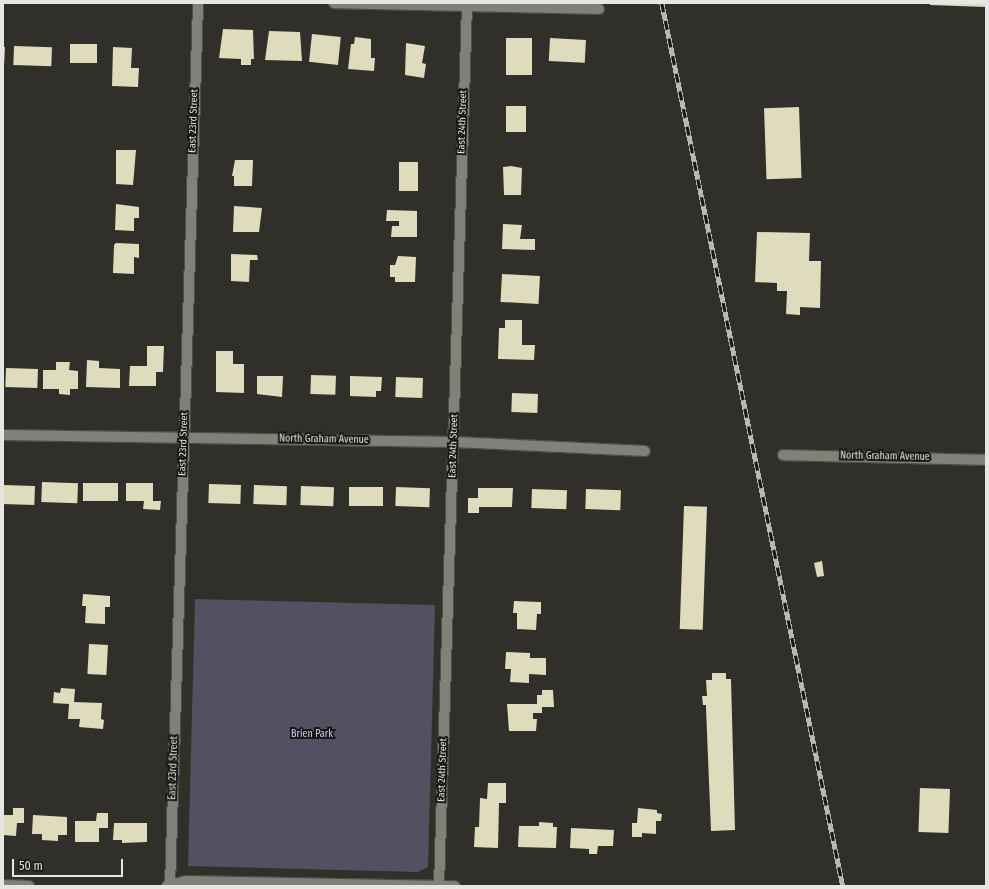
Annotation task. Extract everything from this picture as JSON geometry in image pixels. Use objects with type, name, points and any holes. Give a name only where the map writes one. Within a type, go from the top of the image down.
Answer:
[{"type":"street","name":"East 23rd Street","points":[[169,886],[198,3]]},
{"type":"street","points":[[334,3],[599,9]]},
{"type":"street","name":"East 24th Street","points":[[439,886],[467,6]]},
{"type":"street","name":"North Graham Avenue","points":[[3,435],[454,442],[645,451]]},
{"type":"street","name":"North Graham Avenue","points":[[783,455],[986,460]]},
{"type":"street","points":[[169,886],[186,881],[455,886]]},
{"type":"street","points":[[3,886],[29,886]]},
{"type":"green space","name":"Brien Park","points":[[195,599],[435,605],[428,867],[418,872],[188,866]]},
{"type":"building","points":[[930,3],[986,3],[986,7],[930,5]]},
{"type":"building","points":[[223,29],[253,30],[254,59],[251,59],[251,65],[241,65],[241,59],[219,58]]},
{"type":"building","points":[[269,31],[300,32],[302,61],[265,60]]},
{"type":"building","points":[[312,34],[341,37],[338,65],[309,62]]},
{"type":"building","points":[[355,37],[371,39],[371,58],[375,58],[374,71],[348,69],[351,44],[354,44]]},
{"type":"building","points":[[506,38],[532,38],[532,75],[506,75]]},
{"type":"building","points":[[550,38],[586,40],[585,63],[549,61]]},
{"type":"building","points":[[406,43],[425,46],[422,63],[426,64],[424,78],[405,75]]},
{"type":"building","points":[[70,44],[97,44],[97,63],[70,63]]},
{"type":"building","points":[[14,46],[52,47],[51,66],[13,65]]},
{"type":"building","points":[[3,47],[5,47],[4,66],[3,66]]},
{"type":"building","points":[[113,47],[132,48],[131,68],[139,68],[138,87],[112,86]]},
{"type":"building","points":[[506,106],[526,106],[526,132],[506,132]]},
{"type":"building","points":[[799,107],[801,178],[766,179],[764,108]]},
{"type":"building","points":[[116,150],[136,150],[133,185],[116,184]]},
{"type":"building","points":[[235,160],[253,160],[252,186],[234,186],[234,176],[232,176]]},
{"type":"building","points":[[399,162],[418,162],[418,191],[399,191]]},
{"type":"building","points":[[511,166],[522,168],[521,195],[504,195],[503,167]]},
{"type":"building","points":[[116,204],[139,207],[139,218],[134,218],[134,231],[115,230]]},
{"type":"building","points":[[234,206],[262,208],[259,232],[233,232]]},
{"type":"building","points":[[387,210],[417,211],[417,237],[391,237],[392,226],[399,226],[399,221],[386,221]]},
{"type":"building","points":[[503,224],[522,225],[520,239],[535,239],[535,250],[502,249]]},
{"type":"building","points":[[757,232],[810,233],[809,261],[821,261],[820,308],[800,307],[800,315],[786,314],[787,291],[777,291],[777,283],[755,282]]},
{"type":"building","points":[[116,243],[139,244],[139,258],[134,257],[134,274],[113,273],[114,245]]},
{"type":"building","points":[[231,254],[257,255],[258,260],[250,260],[249,282],[231,281]]},
{"type":"building","points":[[398,256],[416,257],[415,282],[395,282],[395,277],[390,277],[390,265],[395,265]]},
{"type":"building","points":[[502,274],[540,276],[538,304],[501,302]]},
{"type":"building","points":[[505,320],[522,320],[522,345],[535,345],[534,360],[498,359],[499,328],[505,328]]},
{"type":"building","points":[[147,346],[164,346],[163,372],[156,372],[156,386],[129,386],[130,366],[147,366]]},
{"type":"building","points":[[216,351],[233,351],[233,364],[244,364],[244,393],[216,392]]},
{"type":"building","points":[[87,360],[99,361],[99,368],[120,369],[120,388],[86,387]]},
{"type":"building","points":[[56,362],[70,362],[69,370],[78,371],[78,389],[70,389],[70,395],[59,394],[59,389],[43,389],[43,370],[56,370]]},
{"type":"building","points":[[6,368],[38,369],[37,388],[5,387]]},
{"type":"building","points":[[311,375],[336,376],[335,395],[310,394]]},
{"type":"building","points":[[257,376],[283,376],[282,397],[257,394]]},
{"type":"building","points":[[350,376],[382,377],[381,391],[376,391],[376,397],[350,396]]},
{"type":"building","points":[[396,377],[423,378],[422,398],[395,397]]},
{"type":"building","points":[[512,393],[538,394],[537,413],[511,412]]},
{"type":"building","points":[[42,482],[78,483],[77,503],[41,502]]},
{"type":"building","points":[[83,483],[118,483],[118,501],[83,501]]},
{"type":"building","points":[[126,483],[153,483],[153,501],[161,501],[160,510],[143,509],[144,501],[126,501]]},
{"type":"building","points":[[209,484],[241,485],[240,504],[208,503]]},
{"type":"building","points":[[3,485],[35,486],[34,505],[3,504]]},
{"type":"building","points":[[254,485],[287,486],[286,505],[253,504]]},
{"type":"building","points":[[301,486],[334,487],[333,506],[300,505]]},
{"type":"building","points":[[349,487],[383,487],[383,506],[349,506]]},
{"type":"building","points":[[396,487],[430,488],[429,507],[395,506]]},
{"type":"building","points":[[478,488],[513,488],[512,507],[479,507],[479,513],[468,513],[468,498],[478,498]]},
{"type":"building","points":[[532,489],[567,490],[566,509],[531,508]]},
{"type":"building","points":[[586,489],[621,490],[620,510],[585,509]]},
{"type":"building","points":[[684,506],[707,507],[703,630],[680,629]]},
{"type":"building","points":[[822,561],[824,576],[817,577],[814,563]]},
{"type":"building","points":[[83,594],[110,596],[110,607],[105,607],[105,624],[85,623],[86,606],[82,606]]},
{"type":"building","points":[[514,601],[541,602],[541,614],[537,614],[536,630],[517,629],[517,613],[513,613]]},
{"type":"building","points":[[89,644],[108,645],[106,675],[87,674]]},
{"type":"building","points":[[506,652],[530,653],[530,658],[546,658],[546,675],[529,674],[529,683],[510,682],[511,669],[505,669]]},
{"type":"building","points":[[712,673],[726,673],[726,679],[731,679],[735,830],[711,831],[706,705],[703,705],[702,696],[707,696],[706,680],[712,680]]},
{"type":"building","points":[[61,688],[75,689],[74,702],[102,703],[101,719],[104,720],[103,729],[79,727],[80,719],[68,719],[69,704],[53,703],[54,692],[60,693]]},
{"type":"building","points":[[542,690],[553,690],[554,707],[542,707],[542,713],[533,713],[533,719],[537,719],[536,731],[509,731],[507,704],[537,704],[537,695],[542,695]]},
{"type":"building","points":[[488,783],[506,783],[506,803],[499,803],[498,848],[474,847],[475,827],[479,827],[480,798],[487,799]]},
{"type":"building","points":[[920,788],[950,789],[948,833],[918,832]]},
{"type":"building","points":[[13,808],[24,808],[24,823],[17,823],[16,836],[3,835],[3,815],[13,815]]},
{"type":"building","points":[[638,808],[657,810],[657,813],[662,814],[661,821],[656,821],[656,834],[642,833],[642,837],[632,837],[632,823],[637,823]]},
{"type":"building","points":[[97,813],[108,813],[108,828],[99,828],[99,842],[75,842],[75,821],[96,821]]},
{"type":"building","points":[[33,815],[67,817],[67,835],[58,835],[58,841],[42,840],[42,834],[32,834]]},
{"type":"building","points":[[539,822],[553,823],[553,827],[557,827],[556,848],[518,847],[519,826],[539,826]]},
{"type":"building","points":[[114,823],[147,823],[147,842],[122,843],[122,840],[113,840]]},
{"type":"building","points":[[571,828],[614,830],[613,846],[598,846],[597,854],[589,854],[589,849],[570,848]]},
{"type":"railway","points":[[662,3],[843,886]]}]
